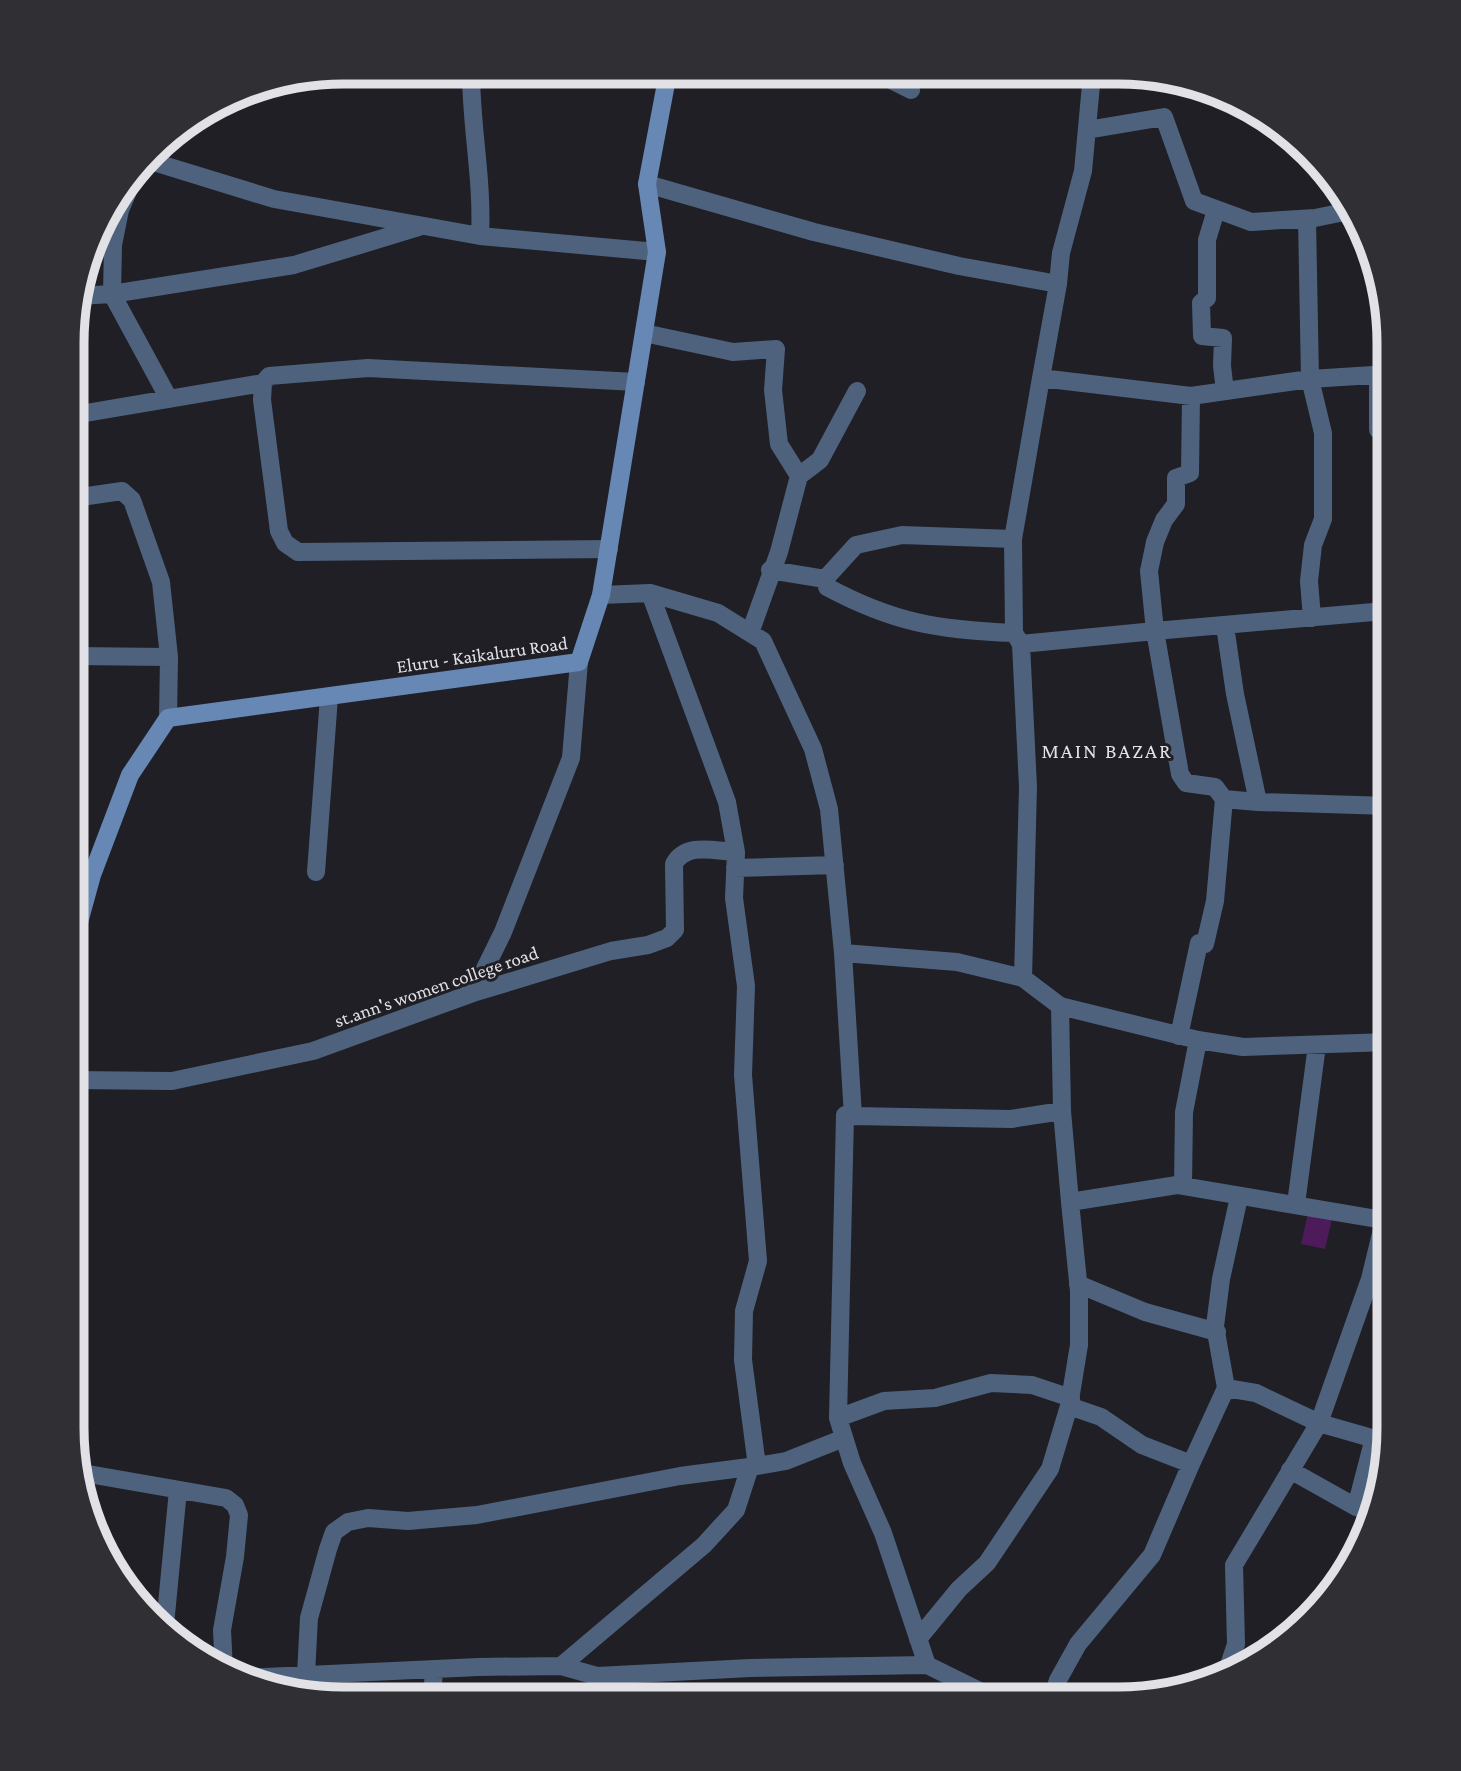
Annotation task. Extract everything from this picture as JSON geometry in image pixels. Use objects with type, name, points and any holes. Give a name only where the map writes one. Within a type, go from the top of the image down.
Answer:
[{"type":"main road","name":"Eluru - Kaikaluru Road","points":[[168,718],[579,663],[601,595],[657,252],[647,184],[666,84]]},
{"type":"main road","points":[[84,904],[92,875],[130,775],[168,718]]},
{"type":"street","points":[[471,84],[471,111],[482,200],[480,236]]},
{"type":"street","points":[[899,84],[911,90]]},
{"type":"street","points":[[1023,978],[1028,788],[1013,538],[1058,284],[1061,253],[1083,171],[1091,84]]},
{"type":"street","points":[[1087,130],[1164,117],[1195,201],[1251,222],[1307,219],[1342,212]]},
{"type":"street","points":[[157,163],[274,199],[423,226],[480,236],[657,252]]},
{"type":"street","points":[[647,184],[814,232],[959,266],[1058,284]]},
{"type":"street","points":[[1216,210],[1208,240],[1207,298],[1201,303],[1202,337],[1223,338],[1225,391]]},
{"type":"street","points":[[120,212],[113,244],[112,294],[169,399]]},
{"type":"street","points":[[1307,219],[1310,379],[1323,433],[1322,519],[1313,545],[1310,580],[1312,618]]},
{"type":"street","points":[[88,295],[294,265],[423,226]]},
{"type":"street","points":[[644,332],[733,352],[776,349],[773,390],[779,444],[799,476]]},
{"type":"street","points":[[609,549],[298,552],[285,543],[279,531],[262,400],[263,383],[269,376],[368,368],[636,382]]},
{"type":"street","points":[[1041,378],[1191,396],[1310,379],[1377,375]]},
{"type":"street","points":[[84,413],[263,383]]},
{"type":"street","points":[[750,632],[770,570],[779,552],[799,476],[820,460],[857,391]]},
{"type":"street","points":[[1179,1036],[1199,943],[1205,944],[1215,901],[1224,799],[1215,788],[1186,783],[1180,774],[1155,631],[1149,571],[1164,520],[1176,504],[1176,478],[1190,473],[1191,396]]},
{"type":"street","points":[[84,497],[122,491],[132,500],[161,582],[169,657],[168,718]]},
{"type":"street","points":[[825,579],[856,545],[902,535],[1013,538]]},
{"type":"street","points":[[770,570],[825,579]]},
{"type":"street","points":[[825,579],[827,587],[863,606],[894,617],[949,631],[1018,638],[1225,626],[1377,612]]},
{"type":"street","points":[[561,1666],[704,1545],[736,1510],[753,1468],[743,1360],[744,1311],[758,1261],[743,1075],[746,986],[734,898],[736,860],[727,802],[650,593]]},
{"type":"street","points":[[601,595],[650,593],[718,613],[763,641],[813,749],[829,809],[843,953],[853,1116]]},
{"type":"street","points":[[1225,626],[1235,694],[1258,802]]},
{"type":"street","points":[[84,656],[169,657]]},
{"type":"street","points":[[473,993],[503,932],[571,758],[579,663]]},
{"type":"street","points":[[316,872],[329,697]]},
{"type":"street","points":[[1224,799],[1377,806]]},
{"type":"street","name":"st.ann's women college road","points":[[84,1080],[173,1081],[313,1051],[473,993],[611,951],[667,938],[675,930],[674,864],[678,855],[689,849],[736,860]]},
{"type":"street","points":[[736,860],[835,865]]},
{"type":"street","points":[[843,953],[957,962],[1023,978],[1060,1006],[1198,1040],[1243,1047],[1377,1042]]},
{"type":"street","points":[[918,1639],[958,1589],[987,1563],[1050,1469],[1070,1402],[1079,1345],[1078,1284],[1062,1111],[1060,1006]]},
{"type":"street","points":[[1183,1186],[1184,1112],[1198,1040]]},
{"type":"street","points":[[1296,1205],[1317,1045]]},
{"type":"street","points":[[927,1665],[883,1534],[852,1463],[838,1418],[845,1115],[1011,1119],[1062,1111]]},
{"type":"street","points":[[1070,1202],[1183,1186],[1377,1219]]},
{"type":"street","points":[[1056,1687],[1078,1644],[1152,1555],[1226,1388],[1217,1332],[1221,1279],[1238,1197]]},
{"type":"street","points":[[1230,1661],[1236,1644],[1234,1565],[1319,1423],[1377,1255]]},
{"type":"street","points":[[1078,1284],[1133,1308],[1217,1332]]},
{"type":"street","points":[[838,1418],[884,1401],[935,1398],[991,1383],[1032,1385],[1101,1418],[1142,1445],[1191,1464]]},
{"type":"street","points":[[1226,1388],[1256,1393],[1319,1423],[1376,1440]]},
{"type":"street","points":[[306,1674],[310,1618],[328,1549],[334,1532],[348,1522],[368,1518],[408,1521],[477,1516],[681,1476],[753,1468],[786,1461],[844,1438]]},
{"type":"street","points":[[1356,1507],[1375,1456]]},
{"type":"street","points":[[1290,1470],[1364,1509]]},
{"type":"street","points":[[88,1474],[226,1498],[235,1505],[239,1515],[235,1557],[222,1630],[223,1658]]},
{"type":"street","points":[[166,1617],[178,1490]]},
{"type":"street","points":[[270,1676],[561,1666],[597,1676],[750,1668],[927,1665],[972,1687]]},
{"type":"street","points":[[433,1687],[434,1670]]},
{"type":"street","points":[[597,1676],[597,1687]]},
{"type":"building","points":[[1309,1209],[1333,1215],[1325,1249],[1301,1244]]},
{"type":"district","name":"MAIN BAZAR","points":[[1107,751]]}]
